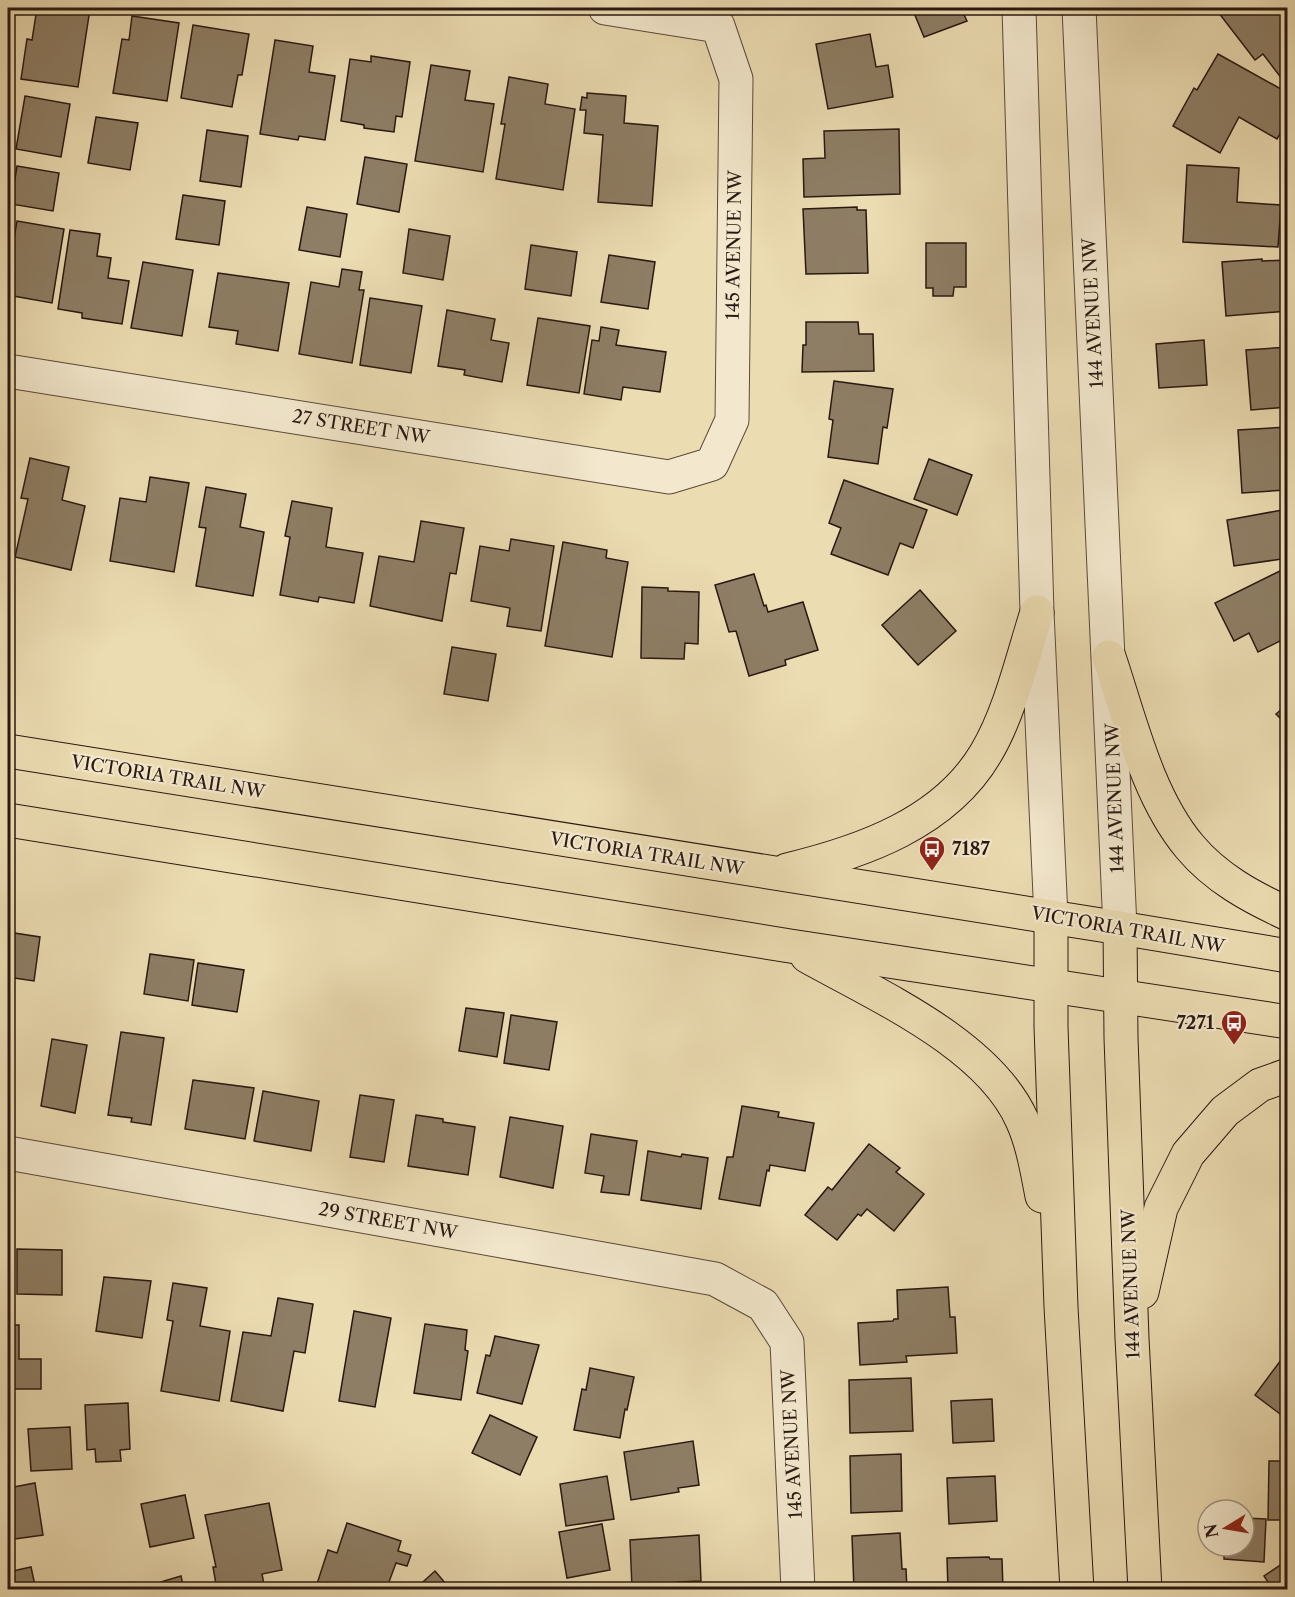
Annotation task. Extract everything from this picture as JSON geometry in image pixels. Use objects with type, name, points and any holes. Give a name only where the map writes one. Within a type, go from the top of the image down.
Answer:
[{"type":"main road","points":[[772,874],[824,861],[888,837],[923,819],[949,798],[970,777],[991,744],[1002,720],[1037,612]]},
{"type":"main road","points":[[1109,657],[1145,765],[1167,814],[1190,847],[1222,878],[1253,898],[1287,914]]},
{"type":"main road","name":"VICTORIA TRAIL NW","points":[[8,751],[1287,956]]},
{"type":"main road","points":[[8,820],[790,946],[1287,1022]]},
{"type":"main road","points":[[1051,917],[1061,1307],[1077,1590]]},
{"type":"main road","name":"144 AVENUE NW","points":[[1120,928],[1132,1338],[1146,1590]]},
{"type":"main road","points":[[790,946],[918,1018],[978,1060],[1002,1086],[1023,1120],[1035,1159],[1061,1307]]},
{"type":"main road","points":[[1132,1338],[1161,1208],[1188,1154],[1225,1111],[1260,1085],[1287,1075]]},
{"type":"street","name":"145 AVENUE NW","points":[[605,8],[718,26],[736,79],[732,420],[712,464]]},
{"type":"street","points":[[1019,8],[1037,612],[1051,917]]},
{"type":"street","name":"144 AVENUE NW","points":[[1079,8],[1120,928]]},
{"type":"street","name":"27 STREET NW","points":[[8,371],[669,477],[712,464]]},
{"type":"street","name":"29 STREET NW","points":[[8,1153],[715,1279],[763,1305]]},
{"type":"street","name":"145 AVENUE NW","points":[[763,1305],[787,1342],[798,1590]]},
{"type":"building","points":[[37,8],[90,9],[78,87],[21,79],[27,39],[32,40]]},
{"type":"building","points":[[912,8],[961,8],[967,21],[924,37]]},
{"type":"building","points":[[1215,8],[1288,8],[1288,74],[1282,79],[1263,54],[1255,60]]},
{"type":"building","points":[[132,16],[179,23],[167,101],[113,93],[122,39],[129,40]]},
{"type":"building","points":[[193,25],[249,34],[242,75],[238,75],[232,107],[181,98]]},
{"type":"building","points":[[870,34],[876,67],[888,65],[893,97],[828,109],[816,44]]},
{"type":"building","points":[[275,40],[313,46],[309,72],[335,76],[325,140],[299,136],[298,140],[260,134]]},
{"type":"building","points":[[1218,54],[1288,93],[1288,121],[1277,139],[1239,117],[1220,153],[1173,126],[1194,88],[1197,90]]},
{"type":"building","points":[[371,56],[410,62],[402,117],[396,116],[394,132],[364,128],[364,125],[341,121],[350,59],[371,62]]},
{"type":"building","points":[[431,65],[470,71],[465,100],[494,104],[483,172],[415,161]]},
{"type":"building","points":[[509,77],[548,84],[545,104],[575,109],[563,190],[496,179],[505,124],[501,124]]},
{"type":"building","points":[[587,93],[626,96],[624,123],[658,126],[652,206],[598,202],[603,135],[584,133],[586,110],[580,110],[582,97],[587,98]]},
{"type":"building","points":[[25,96],[70,104],[61,157],[16,149]]},
{"type":"building","points":[[96,117],[138,123],[130,170],[88,163]]},
{"type":"building","points":[[899,129],[900,194],[804,197],[803,159],[825,158],[824,131]]},
{"type":"building","points":[[207,130],[248,136],[241,187],[200,181]]},
{"type":"building","points":[[365,157],[407,164],[399,212],[357,204]]},
{"type":"building","points":[[1187,165],[1239,168],[1237,202],[1281,205],[1278,247],[1183,242]]},
{"type":"building","points":[[17,166],[59,173],[53,211],[11,204]]},
{"type":"building","points":[[183,195],[225,201],[219,245],[176,239]]},
{"type":"building","points":[[307,207],[347,214],[340,257],[299,250]]},
{"type":"building","points":[[857,207],[857,210],[866,210],[868,273],[806,274],[803,209]]},
{"type":"building","points":[[17,221],[64,229],[52,303],[8,295],[8,257],[11,257]]},
{"type":"building","points":[[409,229],[450,236],[443,280],[403,273]]},
{"type":"building","points":[[70,230],[100,234],[97,256],[111,258],[108,278],[129,281],[122,324],[82,318],[82,313],[58,309]]},
{"type":"building","points":[[926,243],[966,243],[966,287],[954,287],[953,296],[933,296],[933,288],[926,288]]},
{"type":"building","points":[[531,245],[577,252],[571,296],[525,289]]},
{"type":"building","points":[[609,255],[655,262],[648,309],[601,302]]},
{"type":"building","points":[[1262,259],[1262,261],[1288,260],[1288,311],[1226,316],[1222,262]]},
{"type":"building","points":[[143,262],[193,270],[182,336],[131,328]]},
{"type":"building","points":[[342,269],[362,272],[359,290],[364,290],[352,363],[299,354],[311,282],[339,287]]},
{"type":"building","points":[[218,273],[289,283],[278,351],[236,344],[238,331],[209,327]]},
{"type":"building","points":[[370,298],[422,306],[411,373],[360,365]]},
{"type":"building","points":[[447,310],[495,319],[491,340],[509,343],[502,382],[464,375],[465,370],[438,366]]},
{"type":"building","points":[[538,318],[590,326],[579,393],[527,385]]},
{"type":"building","points":[[806,322],[858,322],[859,334],[873,334],[874,371],[802,372],[803,345],[806,345]]},
{"type":"building","points":[[601,327],[619,330],[616,345],[666,352],[660,392],[623,387],[621,400],[584,394],[592,340],[599,341]]},
{"type":"building","points":[[1204,340],[1207,385],[1159,388],[1156,344]]},
{"type":"building","points":[[1288,347],[1288,407],[1251,410],[1246,350]]},
{"type":"building","points":[[834,381],[893,389],[887,428],[883,427],[878,464],[828,457],[833,420],[829,419]]},
{"type":"building","points":[[1288,427],[1288,482],[1284,482],[1285,490],[1242,493],[1238,430]]},
{"type":"building","points":[[30,458],[69,467],[62,500],[85,506],[71,570],[15,557],[28,499],[21,498]]},
{"type":"building","points":[[929,459],[972,475],[957,515],[914,499]]},
{"type":"building","points":[[150,477],[189,483],[174,572],[110,561],[120,498],[146,502]]},
{"type":"building","points":[[844,480],[927,510],[913,548],[900,543],[888,575],[831,554],[841,528],[829,523]]},
{"type":"building","points":[[206,487],[246,494],[240,527],[264,532],[253,596],[196,586],[206,528],[199,527]]},
{"type":"building","points":[[292,501],[332,508],[326,547],[363,553],[354,603],[319,597],[318,602],[280,595],[290,537],[285,536]]},
{"type":"building","points":[[1288,509],[1288,558],[1234,566],[1227,520]]},
{"type":"building","points":[[421,521],[464,528],[456,574],[450,573],[442,621],[370,606],[379,556],[414,562]]},
{"type":"building","points":[[511,539],[554,546],[541,631],[507,626],[510,608],[471,601],[480,546],[509,551]]},
{"type":"building","points":[[563,542],[607,550],[606,558],[628,562],[612,657],[545,646]]},
{"type":"building","points":[[1288,567],[1288,637],[1258,652],[1249,633],[1234,641],[1215,603]]},
{"type":"building","points":[[754,574],[768,612],[803,602],[818,650],[785,660],[786,665],[749,676],[736,631],[729,632],[715,585]]},
{"type":"building","points":[[642,587],[699,592],[698,644],[685,643],[684,659],[641,658]]},
{"type":"building","points":[[920,590],[956,631],[918,665],[882,625]]},
{"type":"building","points":[[452,647],[496,654],[488,701],[444,694]]},
{"type":"building","points":[[1288,704],[1288,726],[1276,714]]},
{"type":"building","points":[[8,932],[40,937],[34,981],[8,977]]},
{"type":"building","points":[[150,954],[194,960],[188,1001],[144,994]]},
{"type":"building","points":[[198,963],[244,970],[237,1012],[192,1005]]},
{"type":"building","points":[[466,1008],[504,1013],[497,1057],[459,1051]]},
{"type":"building","points":[[511,1015],[557,1022],[549,1070],[504,1063]]},
{"type":"building","points":[[121,1032],[164,1038],[151,1125],[131,1122],[132,1118],[108,1115]]},
{"type":"building","points":[[52,1039],[87,1045],[75,1113],[41,1106]]},
{"type":"building","points":[[8,1047],[12,1048],[8,1072]]},
{"type":"building","points":[[193,1080],[254,1088],[245,1139],[185,1129]]},
{"type":"building","points":[[263,1091],[319,1101],[311,1151],[254,1141]]},
{"type":"building","points":[[360,1095],[394,1100],[384,1162],[350,1157]]},
{"type":"building","points":[[742,1106],[779,1112],[778,1117],[814,1123],[805,1171],[770,1165],[760,1206],[719,1199],[727,1157],[733,1157]]},
{"type":"building","points":[[416,1115],[475,1127],[468,1175],[408,1166]]},
{"type":"building","points":[[510,1117],[563,1126],[553,1188],[500,1177]]},
{"type":"building","points":[[591,1134],[637,1141],[629,1195],[601,1192],[604,1176],[585,1173]]},
{"type":"building","points":[[869,1144],[900,1168],[896,1172],[924,1194],[894,1231],[867,1209],[861,1216],[858,1214],[837,1240],[805,1215],[828,1187],[832,1190]]},
{"type":"building","points":[[648,1151],[681,1157],[682,1154],[708,1158],[701,1209],[641,1200]]},
{"type":"building","points":[[17,1249],[62,1250],[62,1295],[17,1294]]},
{"type":"building","points":[[104,1277],[151,1281],[142,1338],[96,1331]]},
{"type":"building","points":[[173,1283],[207,1288],[200,1326],[230,1331],[219,1401],[161,1391],[173,1321],[167,1320]]},
{"type":"building","points":[[948,1287],[950,1317],[955,1317],[957,1353],[906,1356],[907,1362],[860,1365],[858,1323],[898,1319],[897,1290]]},
{"type":"building","points":[[278,1298],[313,1304],[305,1353],[294,1351],[283,1411],[231,1401],[243,1332],[271,1336]]},
{"type":"building","points":[[354,1311],[391,1318],[375,1407],[339,1401]]},
{"type":"building","points":[[425,1324],[467,1330],[465,1350],[468,1351],[461,1400],[414,1393]]},
{"type":"building","points":[[8,1325],[19,1325],[19,1359],[41,1359],[41,1389],[8,1389]]},
{"type":"building","points":[[495,1336],[539,1345],[522,1404],[477,1393],[486,1355],[490,1356]]},
{"type":"building","points":[[1281,1360],[1288,1365],[1288,1420],[1255,1395]]},
{"type":"building","points":[[590,1368],[634,1377],[620,1438],[574,1430],[582,1389],[586,1390]]},
{"type":"building","points":[[911,1378],[913,1431],[850,1433],[849,1380]]},
{"type":"building","points":[[992,1399],[994,1441],[953,1443],[951,1401]]},
{"type":"building","points":[[128,1403],[130,1449],[120,1450],[121,1461],[96,1462],[95,1449],[87,1450],[85,1405]]},
{"type":"building","points":[[8,1413],[11,1455],[8,1455]]},
{"type":"building","points":[[490,1415],[537,1437],[520,1475],[472,1453]]},
{"type":"building","points":[[70,1427],[72,1469],[31,1471],[28,1429]]},
{"type":"building","points":[[693,1441],[699,1485],[678,1488],[679,1492],[631,1500],[624,1452]]},
{"type":"building","points":[[901,1454],[902,1511],[851,1513],[850,1456]]},
{"type":"building","points":[[1269,1461],[1288,1461],[1288,1520],[1268,1520]]},
{"type":"building","points":[[607,1476],[614,1519],[566,1526],[560,1484]]},
{"type":"building","points":[[995,1476],[997,1521],[949,1524],[947,1478]]},
{"type":"building","points":[[35,1483],[43,1535],[8,1540],[8,1488]]},
{"type":"building","points":[[185,1495],[194,1538],[150,1547],[141,1504]]},
{"type":"building","points":[[269,1503],[282,1570],[262,1574],[265,1590],[217,1590],[213,1567],[216,1567],[205,1515]]},
{"type":"building","points":[[1256,1519],[1266,1519],[1264,1562],[1224,1559],[1256,1558]]},
{"type":"building","points":[[347,1523],[401,1541],[398,1551],[411,1555],[407,1566],[396,1563],[386,1590],[378,1590],[366,1585],[365,1590],[315,1590],[328,1550],[337,1553]]},
{"type":"building","points":[[602,1524],[610,1570],[567,1578],[559,1532]]},
{"type":"building","points":[[900,1533],[902,1569],[906,1569],[907,1590],[854,1590],[852,1536]]},
{"type":"building","points":[[699,1535],[701,1581],[678,1582],[678,1586],[632,1588],[630,1540]]},
{"type":"building","points":[[989,1557],[990,1559],[1002,1559],[1003,1590],[948,1590],[947,1558]]},
{"type":"building","points":[[1288,1560],[1288,1590],[1273,1590],[1264,1576]]},
{"type":"building","points":[[31,1567],[36,1590],[8,1590],[8,1572]]},
{"type":"building","points":[[435,1571],[451,1590],[414,1590]]},
{"type":"building","points":[[181,1576],[184,1590],[134,1590]]},
{"type":"place","name":"7187","points":[[932,872]]},
{"type":"place","name":"7271","points":[[1234,1046]]}]
